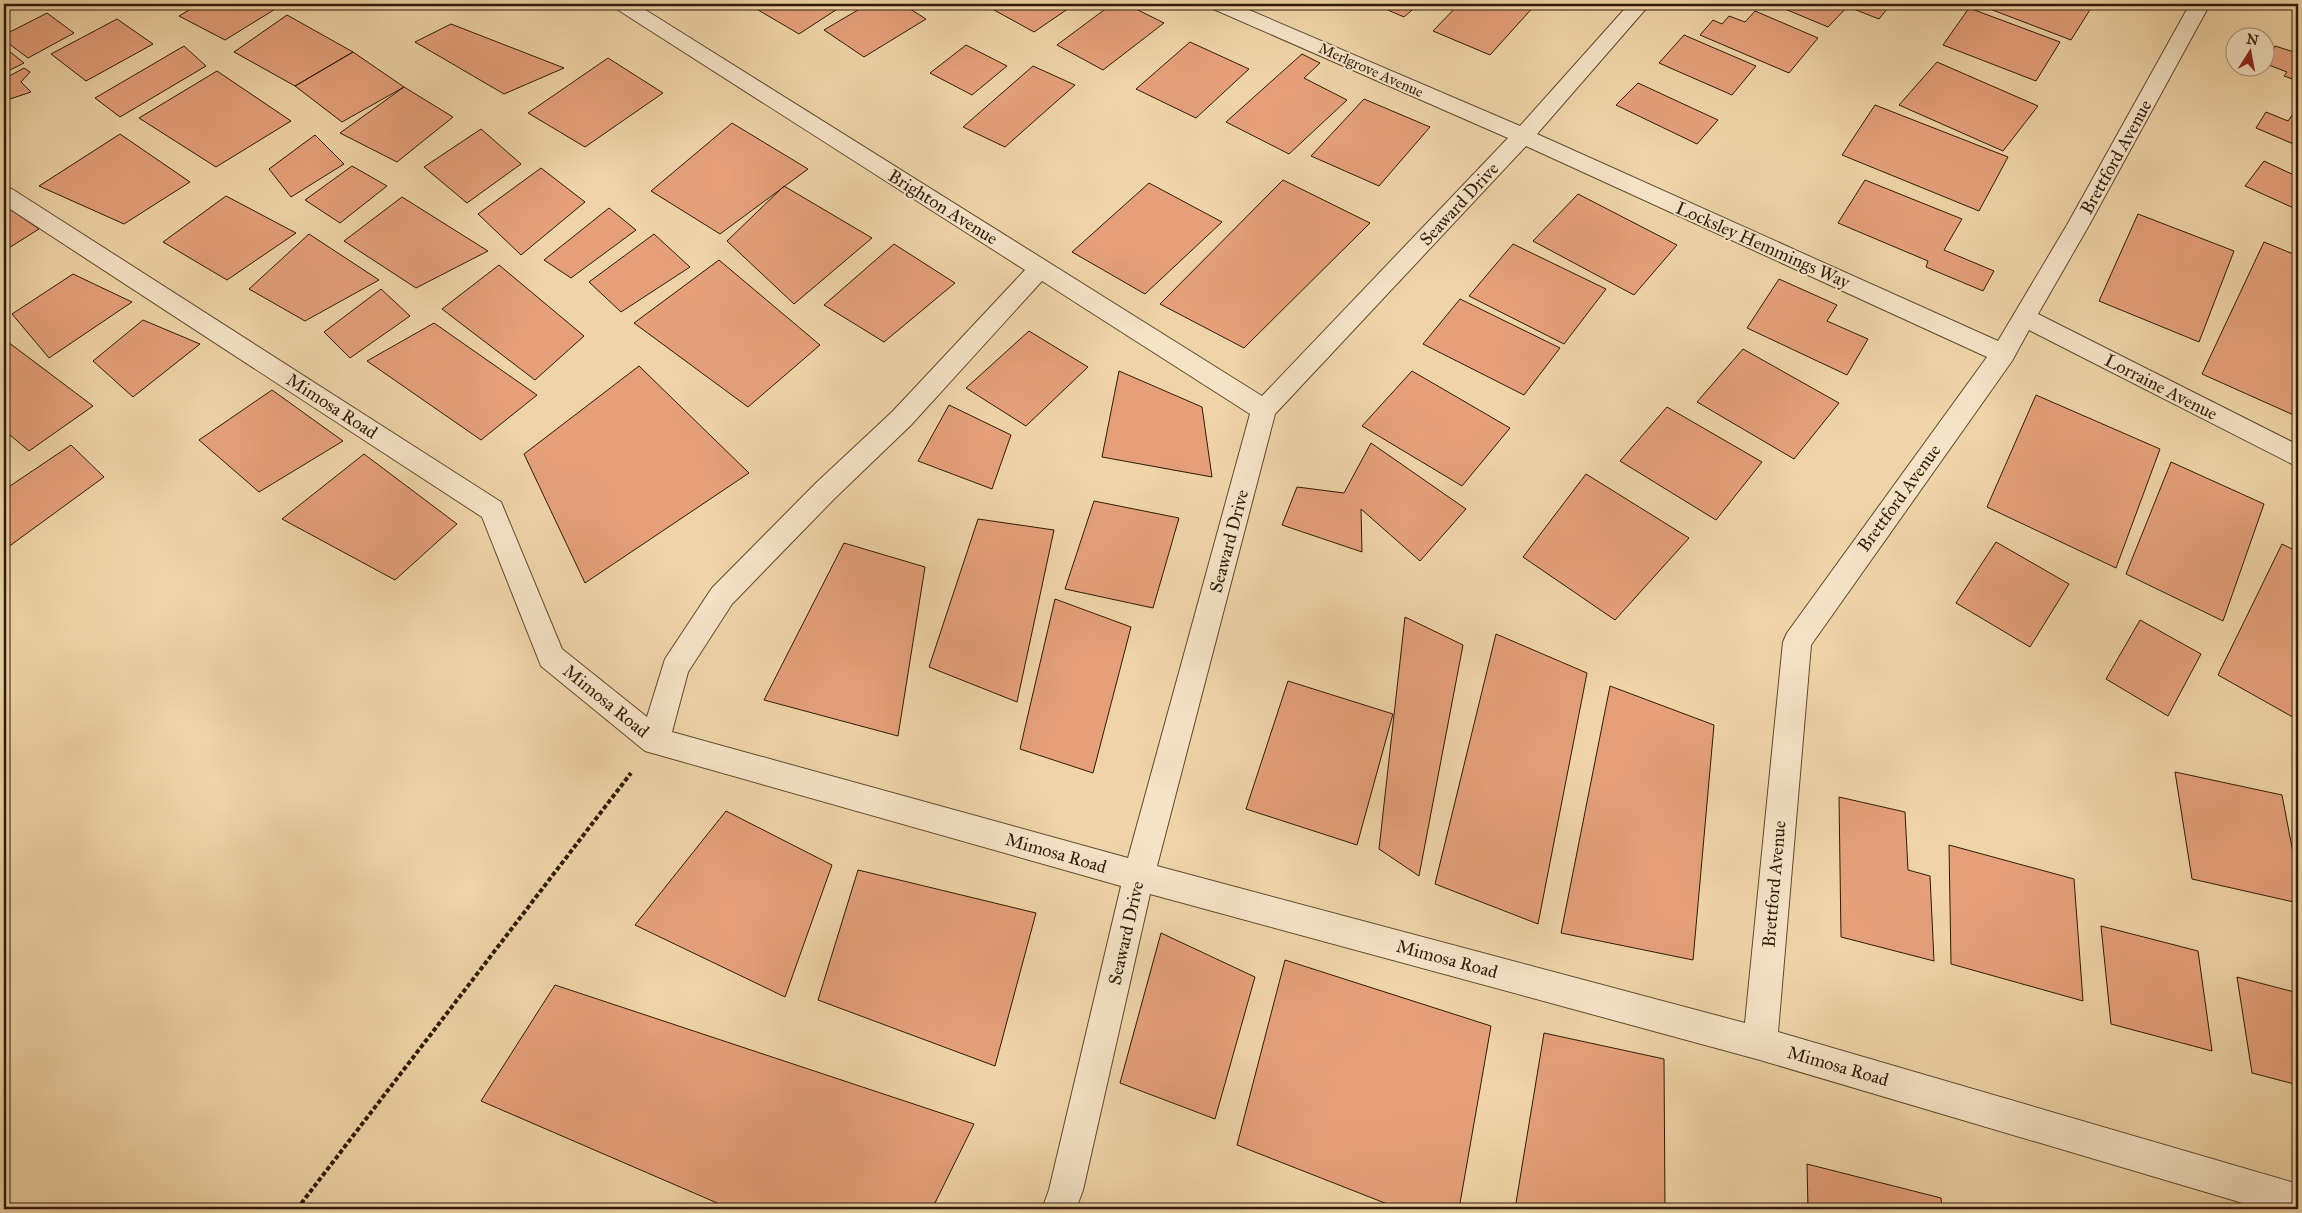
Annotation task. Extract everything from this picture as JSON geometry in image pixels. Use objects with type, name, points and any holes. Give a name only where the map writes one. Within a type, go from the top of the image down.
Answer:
[{"type":"street","name":"Brighton Avenue","points":[[622,4],[1264,410]]},
{"type":"street","name":"Merlgrove Avenue","points":[[1218,4],[1523,136]]},
{"type":"street","name":"Seaward Drive","points":[[1059,1209],[1066,1190],[1138,876],[1264,410],[1523,136],[1640,4]]},
{"type":"street","name":"Brettford Avenue","points":[[1760,1043],[1797,642],[2003,354],[2077,227],[2200,4]]},
{"type":"street","name":"Locksley Hemmings Way","points":[[1523,136],[2003,354]]},
{"type":"street","name":"Mimosa Road","points":[[4,195],[492,510],[551,657],[655,741],[1138,876],[1760,1043],[2298,1202]]},
{"type":"street","points":[[655,741],[675,668],[722,596],[825,491],[902,418],[1040,268]]},
{"type":"street","name":"Lorraine Avenue","points":[[2024,317],[2298,457]]},
{"type":"path","points":[[297,1209],[318,1179],[655,741]]},
{"type":"building","points":[[199,4],[269,4],[277,8],[225,40],[179,16]]},
{"type":"building","points":[[748,4],[845,4],[799,34]]},
{"type":"building","points":[[868,4],[902,4],[926,19],[864,57],[824,30]]},
{"type":"building","points":[[1075,4],[1034,32],[985,5]]},
{"type":"building","points":[[1112,4],[1126,4],[1164,23],[1103,70],[1057,45]]},
{"type":"building","points":[[1374,4],[1419,4],[1404,17]]},
{"type":"building","points":[[1459,4],[1536,4],[1490,55],[1433,31]]},
{"type":"building","points":[[1773,4],[1850,4],[1828,27]]},
{"type":"building","points":[[1855,4],[1891,4],[1879,19],[1851,8]]},
{"type":"building","points":[[1983,4],[2093,5],[2071,40],[1982,6]]},
{"type":"building","points":[[1969,8],[2060,42],[2036,81],[1943,45]]},
{"type":"building","points":[[1755,11],[1818,38],[1789,73],[1700,35],[1713,20],[1722,24],[1729,16],[1745,22]]},
{"type":"building","points":[[47,13],[74,33],[28,58],[4,40],[4,35]]},
{"type":"building","points":[[287,15],[353,52],[295,86],[234,52]]},
{"type":"building","points":[[117,19],[153,44],[86,81],[51,54]]},
{"type":"building","points":[[451,24],[564,68],[504,94],[415,42]]},
{"type":"building","points":[[1684,35],[1756,66],[1732,95],[1659,63]]},
{"type":"building","points":[[1190,42],[1249,69],[1196,118],[1136,89]]},
{"type":"building","points":[[966,45],[1007,66],[972,95],[930,73]]},
{"type":"building","points":[[184,46],[206,66],[120,117],[95,98]]},
{"type":"building","points":[[2275,46],[2297,53],[2298,51],[2298,81],[2284,76],[2287,72],[2274,67]]},
{"type":"building","points":[[4,47],[24,63],[4,73]]},
{"type":"building","points":[[353,52],[404,87],[342,122],[295,86]]},
{"type":"building","points":[[1302,54],[1320,63],[1304,78],[1347,100],[1289,154],[1226,122]]},
{"type":"building","points":[[608,58],[663,93],[585,147],[528,113]]},
{"type":"building","points":[[1937,62],[2038,106],[2003,151],[1899,105]]},
{"type":"building","points":[[1033,66],[1075,85],[1005,147],[963,127]]},
{"type":"building","points":[[24,68],[30,72],[21,82],[31,92],[4,101],[4,79]]},
{"type":"building","points":[[217,71],[291,121],[216,167],[139,118]]},
{"type":"building","points":[[1638,83],[1718,120],[1697,144],[1616,105]]},
{"type":"building","points":[[404,87],[453,117],[397,162],[340,133]]},
{"type":"building","points":[[1364,99],[1430,127],[1379,186],[1311,156]]},
{"type":"building","points":[[1875,105],[2008,157],[1979,211],[1842,155]]},
{"type":"building","points":[[2298,107],[2298,146],[2256,128],[2266,112],[2288,121]]},
{"type":"building","points":[[732,123],[808,169],[720,234],[651,191]]},
{"type":"building","points":[[481,129],[521,164],[467,203],[424,167]]},
{"type":"building","points":[[120,134],[190,182],[124,224],[39,186]]},
{"type":"building","points":[[315,135],[344,164],[291,197],[269,169]]},
{"type":"building","points":[[2264,161],[2298,177],[2298,210],[2245,186]]},
{"type":"building","points":[[352,166],[387,186],[340,223],[305,200]]},
{"type":"building","points":[[541,168],[585,202],[521,255],[478,214]]},
{"type":"building","points":[[1283,180],[1370,223],[1244,348],[1160,304]]},
{"type":"building","points":[[1865,180],[1962,219],[1944,250],[1994,271],[1983,291],[1926,267],[1928,261],[1838,223]]},
{"type":"building","points":[[1149,183],[1222,222],[1145,294],[1072,252]]},
{"type":"building","points":[[784,186],[872,238],[794,304],[727,241]]},
{"type":"building","points":[[1578,194],[1677,245],[1634,295],[1533,241]]},
{"type":"building","points":[[226,196],[296,233],[227,280],[163,242]]},
{"type":"building","points":[[402,197],[488,251],[416,288],[344,241]]},
{"type":"building","points":[[4,205],[39,229],[4,251]]},
{"type":"building","points":[[609,208],[636,230],[571,278],[544,260]]},
{"type":"building","points":[[2138,214],[2234,251],[2199,342],[2099,301]]},
{"type":"building","points":[[309,234],[379,280],[305,321],[249,289]]},
{"type":"building","points":[[654,234],[690,267],[621,312],[589,282]]},
{"type":"building","points":[[2264,242],[2298,256],[2298,417],[2202,374]]},
{"type":"building","points":[[894,244],[955,283],[884,342],[824,305]]},
{"type":"building","points":[[1513,244],[1606,289],[1564,344],[1469,296]]},
{"type":"building","points":[[719,260],[820,345],[748,407],[634,323]]},
{"type":"building","points":[[499,265],[584,336],[535,380],[442,309]]},
{"type":"building","points":[[73,274],[132,302],[49,358],[12,314]]},
{"type":"building","points":[[1779,279],[1837,305],[1827,321],[1868,339],[1847,375],[1747,328]]},
{"type":"building","points":[[381,289],[410,316],[350,358],[324,332]]},
{"type":"building","points":[[1460,299],[1560,348],[1524,395],[1423,344]]},
{"type":"building","points":[[143,320],[200,344],[133,397],[93,361]]},
{"type":"building","points":[[434,323],[537,395],[481,440],[367,361]]},
{"type":"building","points":[[1029,331],[1088,367],[1026,426],[966,388]]},
{"type":"building","points":[[4,339],[93,406],[29,451],[4,430]]},
{"type":"building","points":[[1743,349],[1839,403],[1794,459],[1697,402]]},
{"type":"building","points":[[639,366],[749,473],[585,583],[524,454]]},
{"type":"building","points":[[1119,371],[1202,407],[1212,477],[1102,457]]},
{"type":"building","points":[[1412,371],[1510,428],[1462,486],[1362,426]]},
{"type":"building","points":[[272,390],[343,441],[259,492],[199,440]]},
{"type":"building","points":[[2036,395],[2160,449],[2116,568],[1987,507]]},
{"type":"building","points":[[949,405],[1011,435],[992,489],[918,461]]},
{"type":"building","points":[[1667,407],[1762,462],[1716,520],[1620,461]]},
{"type":"building","points":[[1371,443],[1466,509],[1420,561],[1361,509],[1362,552],[1282,525],[1297,487],[1344,493]]},
{"type":"building","points":[[71,445],[104,477],[4,550],[4,490]]},
{"type":"building","points":[[364,454],[457,524],[395,580],[282,519]]},
{"type":"building","points":[[2171,462],[2264,504],[2223,621],[2126,574]]},
{"type":"building","points":[[1586,474],[1689,538],[1615,620],[1523,557]]},
{"type":"building","points":[[1094,501],[1179,518],[1153,608],[1065,589]]},
{"type":"building","points":[[978,519],[1054,530],[1017,702],[929,667]]},
{"type":"building","points":[[1996,542],[2069,584],[2030,647],[1956,603]]},
{"type":"building","points":[[844,543],[925,567],[898,736],[764,700]]},
{"type":"building","points":[[2282,544],[2298,552],[2298,720],[2218,675]]},
{"type":"building","points":[[1055,599],[1131,627],[1093,773],[1020,749]]},
{"type":"building","points":[[1405,617],[1463,645],[1419,876],[1379,849]]},
{"type":"building","points":[[2140,620],[2201,654],[2168,716],[2106,679]]},
{"type":"building","points":[[1496,634],[1587,673],[1538,924],[1435,884]]},
{"type":"building","points":[[1288,681],[1393,714],[1357,845],[1246,809]]},
{"type":"building","points":[[1610,686],[1714,725],[1693,960],[1561,933]]},
{"type":"building","points":[[2175,772],[2282,795],[2298,879],[2298,903],[2192,879]]},
{"type":"building","points":[[1839,797],[1905,812],[1908,870],[1930,876],[1934,961],[1841,937]]},
{"type":"building","points":[[726,811],[832,865],[785,997],[635,925]]},
{"type":"building","points":[[1949,845],[2074,879],[2083,1001],[1951,964]]},
{"type":"building","points":[[858,870],[1036,913],[995,1066],[818,1000]]},
{"type":"building","points":[[2101,926],[2198,951],[2212,1051],[2111,1024]]},
{"type":"building","points":[[1161,933],[1255,977],[1215,1119],[1120,1083]]},
{"type":"building","points":[[1285,960],[1491,1026],[1459,1209],[1400,1209],[1237,1145]]},
{"type":"building","points":[[2237,977],[2298,993],[2298,1085],[2252,1073]]},
{"type":"building","points":[[555,985],[974,1124],[932,1209],[731,1209],[481,1101]]},
{"type":"building","points":[[1544,1033],[1664,1059],[1665,1209],[1515,1209]]},
{"type":"building","points":[[1807,1164],[1941,1198],[1942,1209],[1808,1209]]}]
